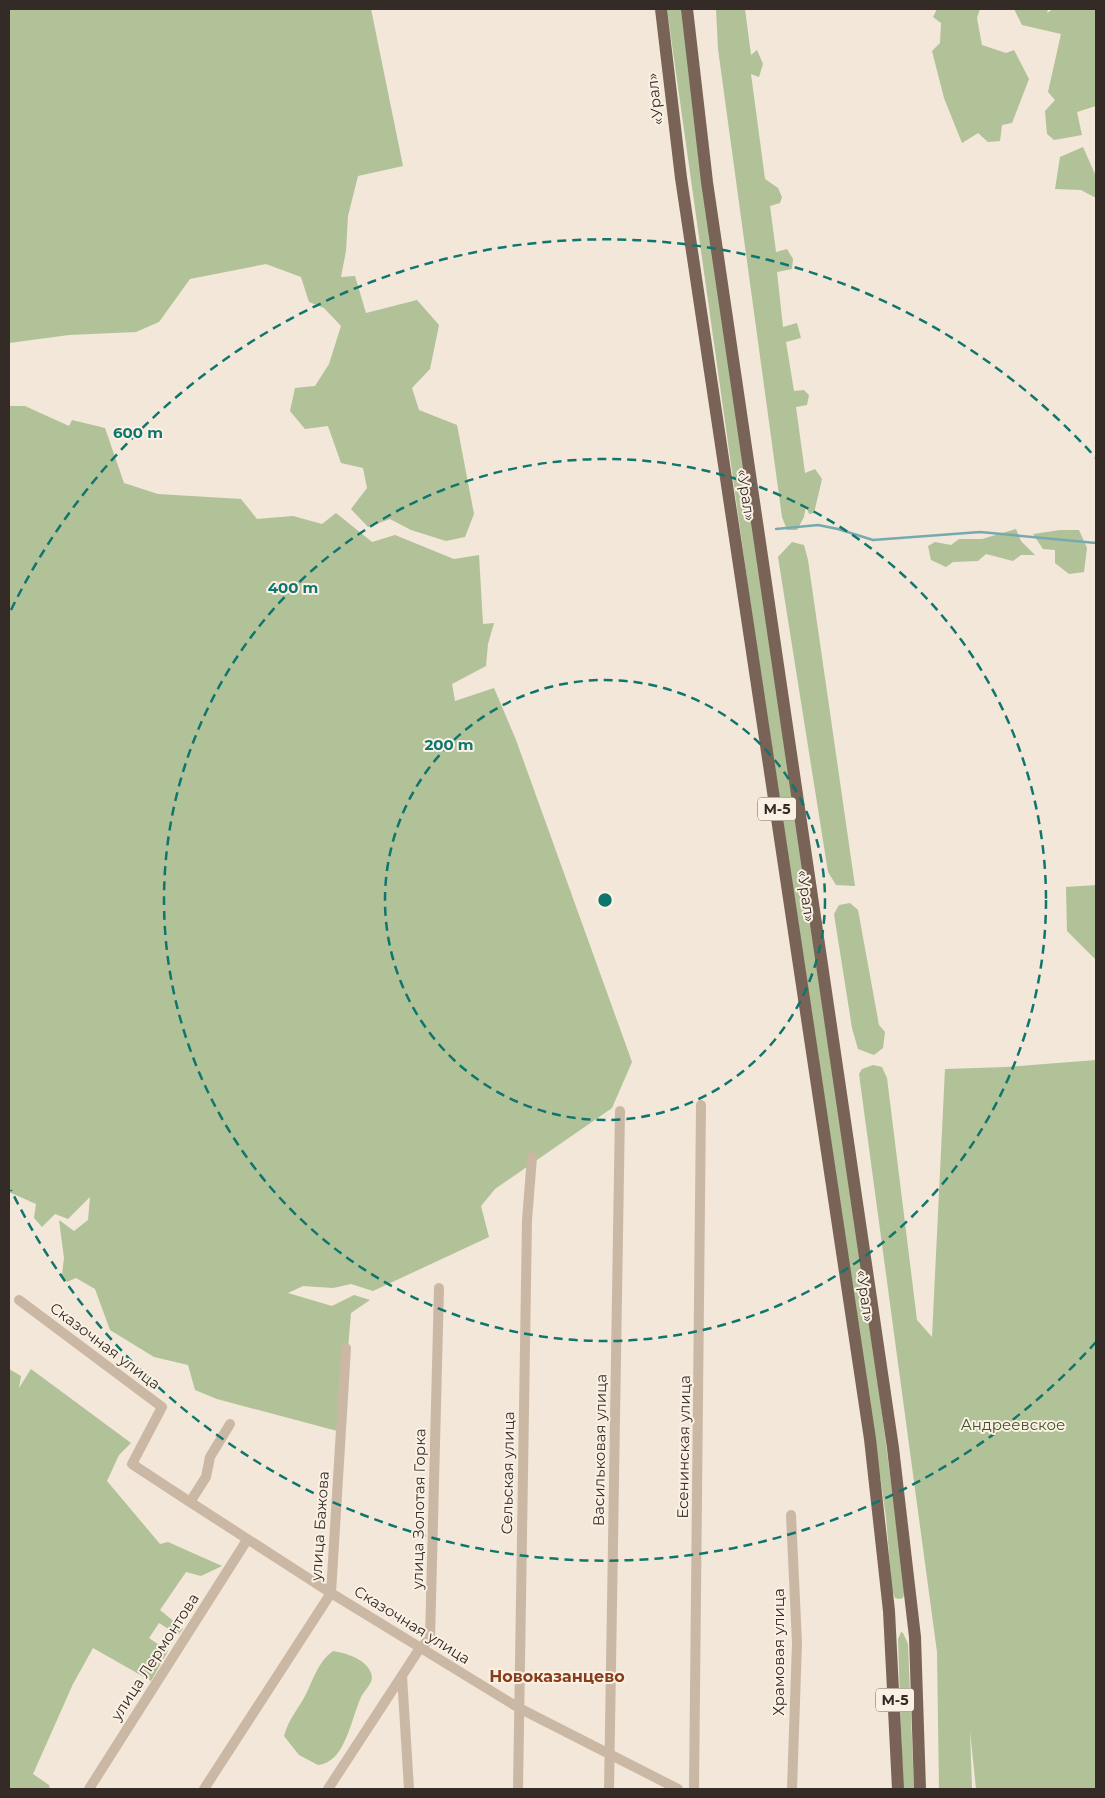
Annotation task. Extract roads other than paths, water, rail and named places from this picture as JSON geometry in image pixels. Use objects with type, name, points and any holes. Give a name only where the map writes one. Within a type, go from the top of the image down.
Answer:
[{"type":"main road","name":"«Урал»","points":[[661,9],[681,178],[868,1430],[890,1611],[898,1789]]},
{"type":"main road","name":"«Урал»","points":[[687,9],[708,192],[893,1448],[915,1637],[920,1789]]},
{"type":"main road","points":[[890,1611],[895,1602],[902,1603],[905,1606],[912,1674],[917,1686]]},
{"type":"street","name":"Есенинская улица","points":[[694,1789],[701,1105]]},
{"type":"street","name":"Васильковая улица","points":[[609,1789],[620,1111]]},
{"type":"street","name":"Сельская улица","points":[[518,1789],[527,1220],[532,1157]]},
{"type":"street","name":"улица Золотая Горка","points":[[328,1789],[420,1648],[430,1639],[433,1598],[439,1288]]},
{"type":"street","name":"Сказочная улица","points":[[19,1300],[162,1407],[132,1464],[248,1540],[519,1708],[678,1789]]},
{"type":"street","name":"улица Бажова","points":[[204,1789],[331,1592],[346,1348]]},
{"type":"street","points":[[190,1502],[206,1477],[210,1457],[230,1424]]},
{"type":"street","name":"Храмовая улица","points":[[791,1514],[797,1643],[792,1789]]},
{"type":"street","name":"улица Лермонтова","points":[[89,1789],[248,1540]]},
{"type":"street","points":[[402,1676],[409,1789]]},
{"type":"waterway","points":[[776,529],[818,525],[873,540],[980,532],[1096,543]]},
{"type":"district","name":"Новоказанцево","points":[[557,1676]]},
{"type":"park label","name":"Андреевское","points":[[1013,1425]]}]
